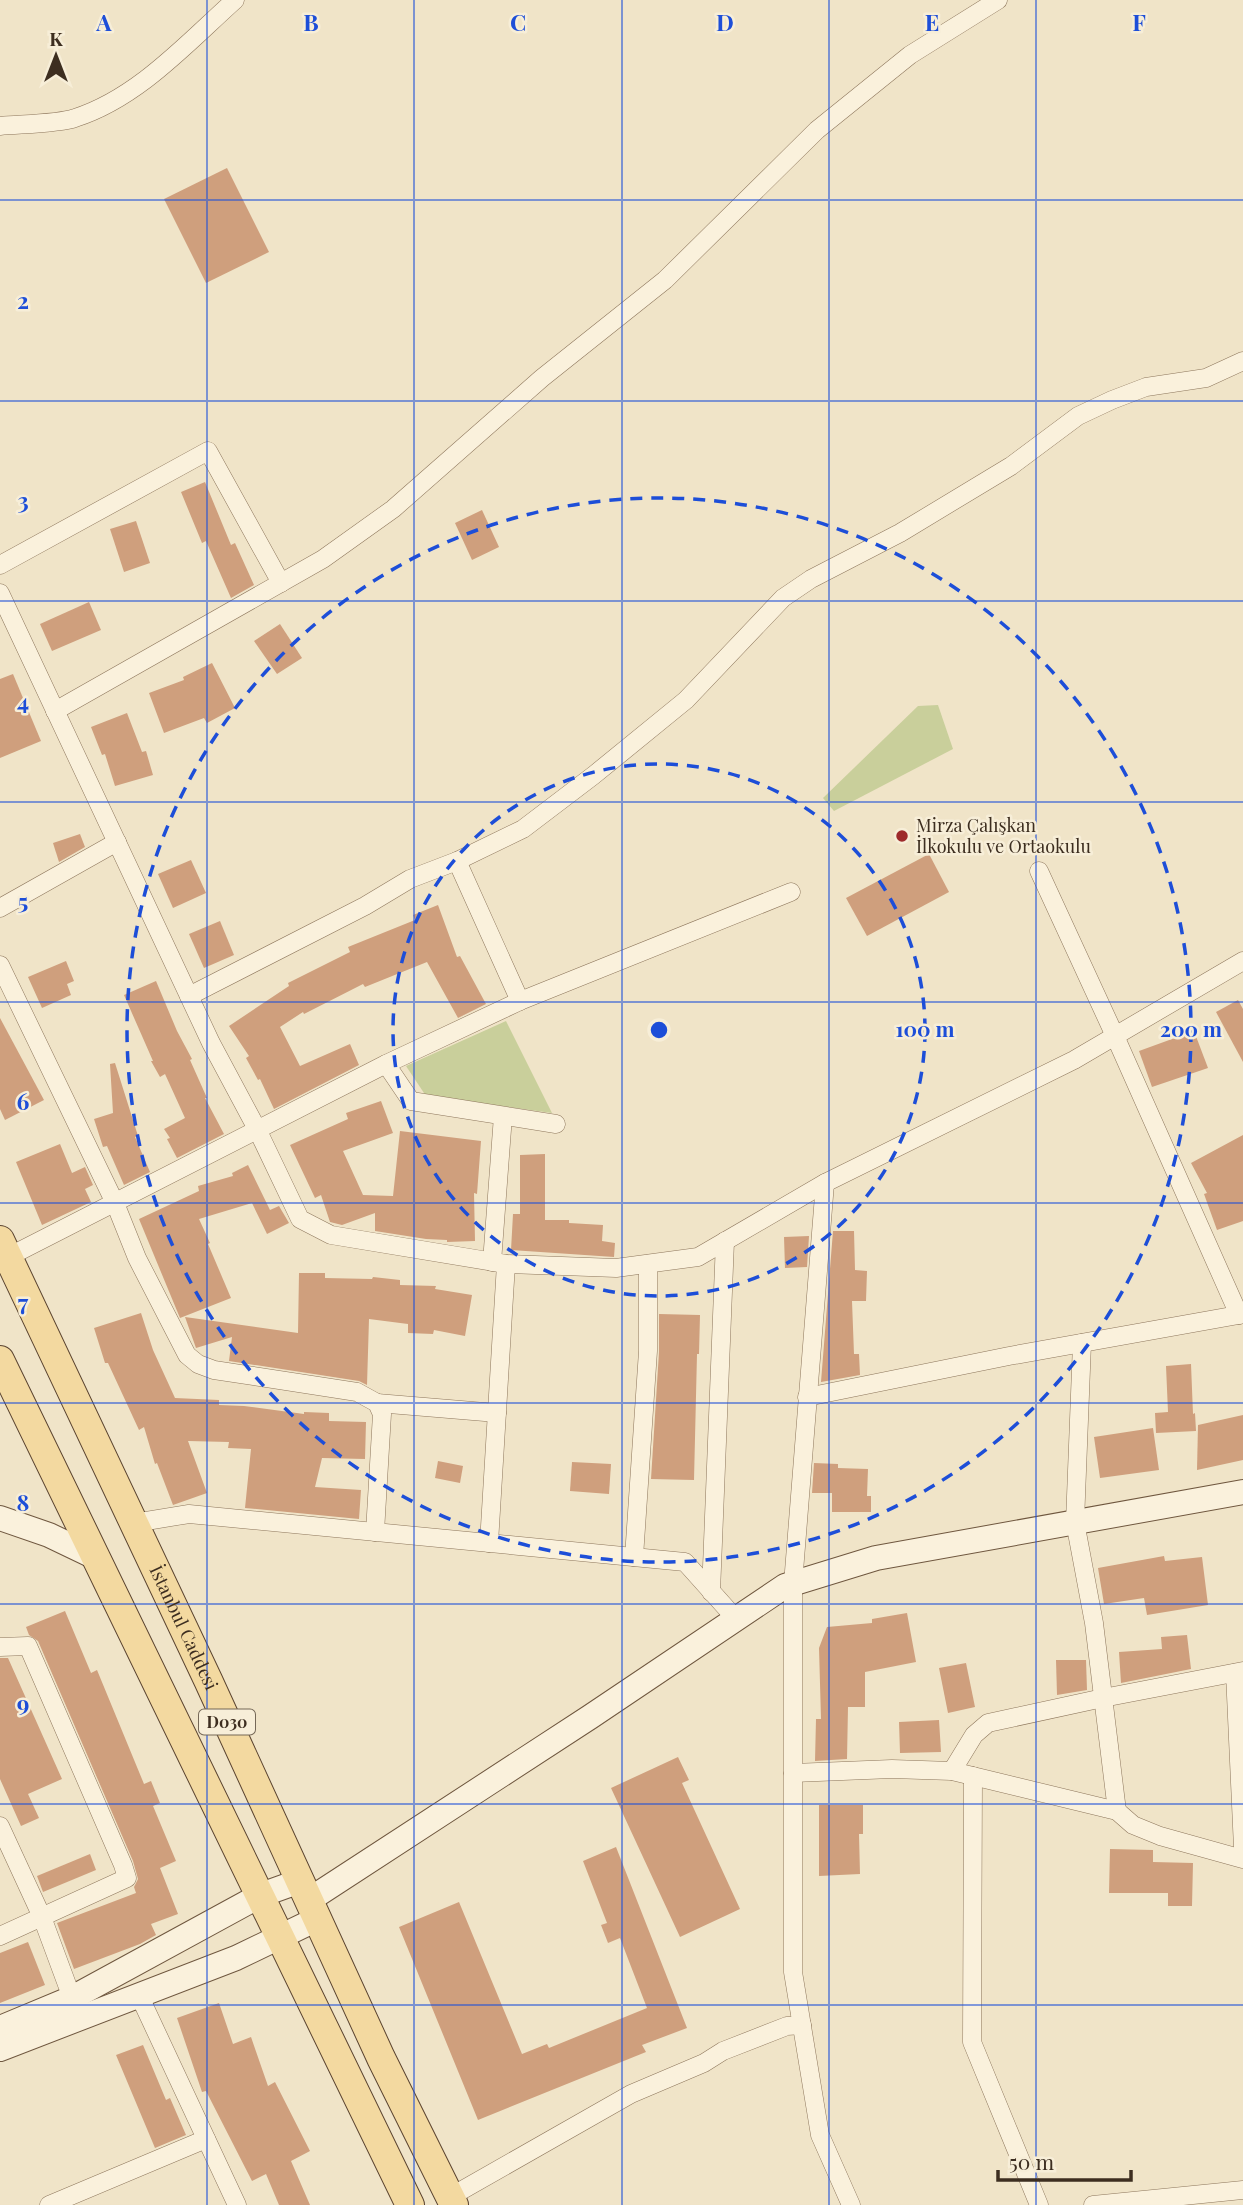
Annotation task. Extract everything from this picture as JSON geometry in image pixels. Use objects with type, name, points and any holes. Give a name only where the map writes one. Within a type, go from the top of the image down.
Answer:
[{"type":"main road","name":"İstanbul Caddesi","points":[[4,1249],[381,2058],[452,2201]]},
{"type":"main road","name":"D030","points":[[0,1360],[410,2205]]},
{"type":"street","points":[[0,126],[74,119],[117,100],[164,64],[235,0]]},
{"type":"street","points":[[55,711],[323,559],[393,509],[542,378],[664,280],[817,130],[909,55],[998,0]]},
{"type":"street","points":[[189,996],[365,906],[410,878],[457,861],[523,829],[686,700],[783,598],[811,579],[900,533],[989,480],[1077,416],[1146,387],[1206,378],[1243,361]]},
{"type":"street","points":[[0,565],[208,451],[281,583]]},
{"type":"street","points":[[0,593],[211,1044],[257,1129],[300,1219],[331,1235],[499,1263],[616,1268],[698,1257],[825,1183],[1074,1060],[1243,961]]},
{"type":"street","points":[[0,908],[117,842]]},
{"type":"street","points":[[457,861],[520,1001]]},
{"type":"street","points":[[807,1397],[1241,1314],[1039,872]]},
{"type":"street","points":[[4,1249],[115,1203],[386,1063],[520,1001],[791,892]]},
{"type":"street","points":[[0,965],[115,1203],[137,1258],[187,1356],[214,1370],[357,1392],[377,1403],[497,1413]]},
{"type":"street","points":[[386,1063],[411,1101],[556,1124]]},
{"type":"street","points":[[489,1543],[497,1413],[503,1116]]},
{"type":"street","points":[[825,1183],[793,1584],[793,1972],[820,2135],[851,2205]]},
{"type":"street","points":[[711,1592],[725,1241]]},
{"type":"street","points":[[634,1557],[648,1351],[648,1264]]},
{"type":"street","points":[[1082,1343],[1075,1522],[1094,1623],[1117,1811]]},
{"type":"street","points":[[375,1532],[382,1414],[377,1403]]},
{"type":"street","points":[[0,2049],[236,1958],[280,1935],[309,1900],[785,1586],[877,1558],[1243,1492]]},
{"type":"street","points":[[134,1523],[189,1514],[685,1562],[736,1619]]},
{"type":"street","points":[[0,1518],[49,1535],[97,1558]]},
{"type":"street","points":[[0,1647],[27,1646],[127,1878],[0,1936]]},
{"type":"street","points":[[952,1771],[974,1735],[988,1723],[1239,1672],[1243,1848]]},
{"type":"street","points":[[793,1773],[892,1769],[952,1771],[1117,1811],[1133,1825],[1160,1836],[1243,1858]]},
{"type":"street","points":[[973,1776],[972,2042],[1039,2205]]},
{"type":"street","points":[[0,1826],[42,1917],[72,1998]]},
{"type":"street","points":[[0,2028],[72,1998],[261,1895],[309,1900]]},
{"type":"street","points":[[139,1996],[237,2205]]},
{"type":"street","points":[[452,2201],[631,2094],[704,2063],[723,2051],[787,2026],[802,2025]]},
{"type":"street","points":[[49,2205],[206,2139]]},
{"type":"street","points":[[1093,2205],[1243,2190]]},
{"type":"green space","points":[[938,705],[953,749],[834,811],[823,798],[918,706]]},
{"type":"green space","points":[[506,1021],[552,1113],[426,1096],[406,1066]]},
{"type":"building","points":[[227,168],[269,252],[206,283],[164,199]]},
{"type":"building","points":[[205,482],[231,545],[235,543],[254,585],[231,598],[206,541],[202,543],[181,492]]},
{"type":"building","points":[[482,510],[499,547],[472,560],[455,523]]},
{"type":"building","points":[[136,521],[150,563],[124,572],[110,529]]},
{"type":"building","points":[[89,602],[101,630],[52,651],[40,624]]},
{"type":"building","points":[[280,624],[302,658],[277,674],[254,641]]},
{"type":"building","points":[[212,663],[235,708],[207,723],[204,718],[164,733],[149,693],[184,680],[183,677]]},
{"type":"building","points":[[13,674],[41,741],[0,758],[0,679]]},
{"type":"building","points":[[127,713],[142,752],[146,751],[153,775],[115,786],[105,754],[102,755],[91,727]]},
{"type":"building","points":[[80,834],[85,847],[59,862],[53,843]]},
{"type":"building","points":[[929,854],[949,892],[867,936],[846,898]]},
{"type":"building","points":[[191,860],[206,893],[173,908],[158,874]]},
{"type":"building","points":[[438,905],[457,957],[460,956],[486,1004],[458,1018],[427,962],[365,987],[363,984],[304,1014],[303,1012],[280,1027],[300,1066],[350,1044],[359,1065],[274,1109],[260,1079],[258,1080],[246,1058],[249,1056],[229,1026],[289,986],[288,983],[350,952],[348,947],[415,920],[413,915]]},
{"type":"building","points":[[220,921],[234,955],[204,968],[189,934]]},
{"type":"building","points":[[66,961],[74,981],[67,984],[71,995],[42,1008],[28,977]]},
{"type":"building","points":[[156,981],[192,1059],[190,1060],[205,1098],[224,1134],[177,1158],[164,1129],[185,1118],[165,1074],[160,1077],[151,1061],[124,995]]},
{"type":"building","points":[[1238,1000],[1243,1009],[1243,1062],[1216,1012]]},
{"type":"building","points":[[0,1018],[44,1100],[5,1120],[0,1109]]},
{"type":"building","points":[[1194,1031],[1208,1068],[1152,1087],[1139,1051]]},
{"type":"building","points":[[115,1063],[138,1136],[135,1137],[150,1172],[124,1185],[107,1146],[103,1147],[94,1119],[113,1113],[110,1064]]},
{"type":"building","points":[[381,1101],[393,1133],[343,1151],[363,1195],[393,1196],[400,1131],[481,1141],[477,1194],[474,1193],[475,1241],[447,1242],[375,1231],[375,1213],[342,1225],[330,1222],[321,1195],[315,1198],[290,1145],[348,1119],[346,1113]]},
{"type":"building","points":[[1243,1135],[1243,1221],[1217,1230],[1204,1194],[1207,1193],[1191,1163]]},
{"type":"building","points":[[60,1144],[72,1173],[85,1167],[93,1185],[85,1189],[91,1202],[42,1225],[16,1162]]},
{"type":"building","points":[[545,1154],[545,1220],[603,1225],[602,1241],[615,1243],[614,1257],[511,1250],[513,1214],[520,1214],[520,1155]]},
{"type":"building","points":[[248,1165],[270,1210],[279,1206],[289,1223],[267,1234],[252,1203],[199,1219],[231,1298],[180,1318],[139,1219],[199,1191],[198,1186],[233,1176],[232,1173]]},
{"type":"building","points":[[833,1231],[854,1231],[855,1270],[867,1271],[866,1301],[852,1301],[854,1354],[859,1354],[860,1375],[821,1382]]},
{"type":"building","points":[[809,1236],[807,1267],[785,1268],[784,1237]]},
{"type":"building","points":[[299,1273],[325,1273],[325,1278],[373,1277],[400,1280],[400,1285],[436,1286],[435,1289],[472,1295],[465,1336],[434,1330],[433,1334],[408,1333],[408,1324],[369,1319],[367,1385],[359,1381],[229,1361],[232,1337],[196,1348],[185,1317],[298,1333]]},
{"type":"building","points":[[141,1313],[153,1350],[175,1398],[219,1400],[219,1405],[304,1414],[329,1413],[329,1421],[366,1422],[365,1459],[322,1458],[315,1487],[361,1490],[359,1519],[245,1508],[251,1449],[228,1448],[229,1442],[188,1441],[207,1493],[173,1505],[157,1463],[155,1464],[144,1427],[139,1430],[108,1363],[105,1363],[94,1328]]},
{"type":"building","points":[[659,1314],[700,1315],[694,1480],[651,1479]]},
{"type":"building","points":[[1191,1364],[1196,1431],[1156,1433],[1155,1413],[1168,1412],[1166,1366]]},
{"type":"building","points":[[1243,1415],[1243,1460],[1197,1470],[1198,1425]]},
{"type":"building","points":[[1153,1428],[1159,1470],[1100,1478],[1094,1437]]},
{"type":"building","points":[[438,1461],[463,1466],[460,1483],[435,1478]]},
{"type":"building","points":[[572,1462],[611,1464],[609,1494],[570,1491]]},
{"type":"building","points":[[814,1463],[838,1464],[838,1468],[868,1469],[867,1496],[871,1496],[871,1512],[832,1512],[832,1493],[812,1493]]},
{"type":"building","points":[[1164,1556],[1165,1561],[1202,1557],[1208,1605],[1147,1615],[1144,1598],[1104,1604],[1098,1568]]},
{"type":"building","points":[[65,1611],[91,1673],[97,1670],[144,1784],[151,1781],[160,1803],[153,1806],[176,1861],[160,1868],[178,1914],[151,1924],[156,1935],[140,1944],[74,1969],[57,1923],[136,1893],[134,1887],[138,1879],[133,1861],[38,1641],[29,1635],[26,1627]]},
{"type":"building","points":[[907,1613],[916,1662],[865,1672],[865,1707],[848,1707],[847,1759],[815,1761],[816,1719],[821,1719],[819,1648],[827,1627],[872,1623],[872,1619]]},
{"type":"building","points":[[1187,1635],[1191,1669],[1121,1683],[1119,1652],[1162,1649],[1161,1637]]},
{"type":"building","points":[[0,1658],[8,1658],[62,1779],[28,1794],[39,1818],[21,1826],[0,1779]]},
{"type":"building","points":[[1056,1660],[1086,1660],[1087,1690],[1057,1695]]},
{"type":"building","points":[[966,1663],[975,1707],[948,1713],[939,1668]]},
{"type":"building","points":[[939,1720],[941,1752],[900,1753],[899,1722]]},
{"type":"building","points":[[678,1757],[689,1780],[682,1783],[740,1909],[680,1937],[611,1788]]},
{"type":"building","points":[[819,1805],[863,1805],[863,1834],[859,1834],[860,1874],[819,1876]]},
{"type":"building","points":[[616,1847],[687,2028],[642,2045],[646,2052],[478,2120],[399,1927],[459,1902],[522,2054],[547,2044],[549,2048],[647,2008],[620,1938],[608,1943],[601,1925],[607,1923],[583,1861]]},
{"type":"building","points":[[1110,1849],[1153,1850],[1153,1862],[1193,1863],[1192,1906],[1168,1906],[1168,1893],[1109,1893]]},
{"type":"building","points":[[90,1854],[96,1870],[43,1892],[37,1876]]},
{"type":"building","points":[[28,1942],[45,1985],[0,2003],[0,1953]]},
{"type":"building","points":[[219,2003],[233,2044],[251,2037],[268,2086],[275,2082],[310,2151],[291,2161],[310,2205],[279,2205],[266,2174],[252,2181],[206,2091],[202,2092],[177,2018]]},
{"type":"building","points":[[143,2045],[166,2100],[170,2098],[186,2135],[155,2148],[116,2055]]},
{"type":"place","name":"Mirza Çalışkan İlkokulu ve Ortaokulu","points":[[902,836]]}]
